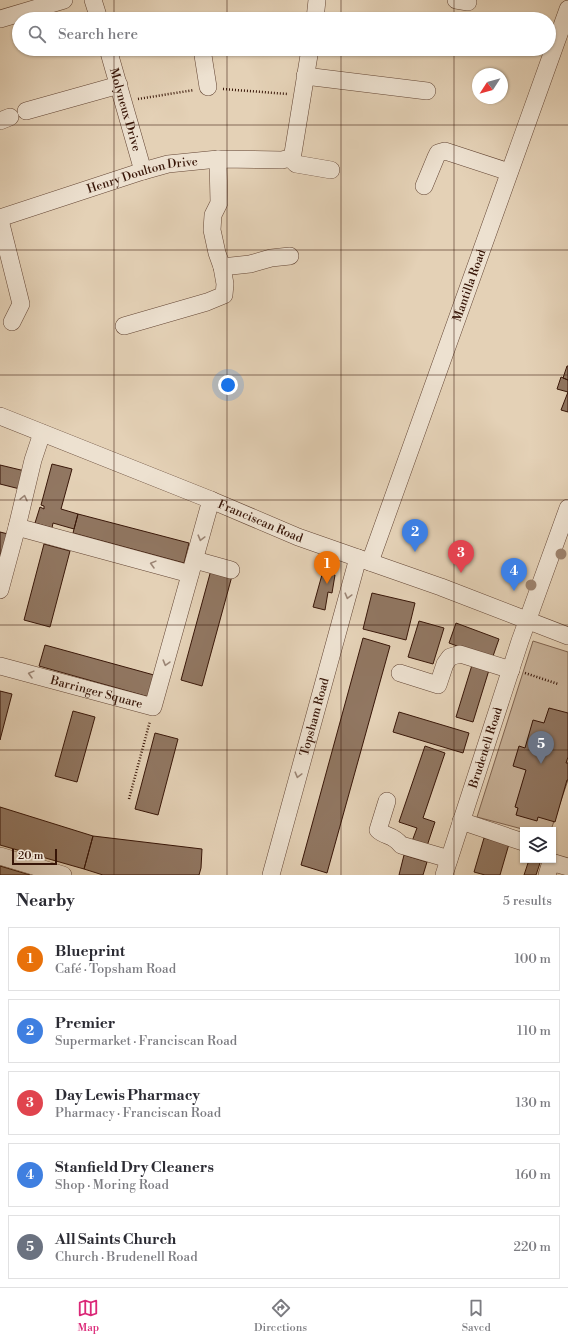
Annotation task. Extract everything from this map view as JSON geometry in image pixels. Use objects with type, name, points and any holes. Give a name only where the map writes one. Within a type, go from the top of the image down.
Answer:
[{"type":"street","points":[[24,12],[64,0]]},
{"type":"street","points":[[93,0],[97,12]]},
{"type":"street","points":[[316,12],[317,0]]},
{"type":"street","name":"Mantilla Road","points":[[556,42],[568,9]]},
{"type":"street","points":[[0,19],[12,15]]},
{"type":"street","name":"Molyneux Drive","points":[[110,56],[143,171]]},
{"type":"street","points":[[203,56],[208,88]]},
{"type":"street","points":[[290,158],[293,153],[309,56]]},
{"type":"street","name":"Mantilla Road","points":[[364,560],[551,56]]},
{"type":"street","points":[[305,76],[427,91]]},
{"type":"street","points":[[26,111],[119,85]]},
{"type":"street","points":[[424,186],[438,153],[442,151],[452,152],[509,172]]},
{"type":"street","name":"Henry Doulton Drive","points":[[0,219],[168,164],[218,159],[282,160],[290,158],[296,164],[331,170]]},
{"type":"street","points":[[124,326],[207,302],[224,295],[226,284],[212,230],[213,215],[219,203],[218,159]]},
{"type":"street","points":[[0,219],[21,304],[12,322]]},
{"type":"street","points":[[222,267],[250,264],[271,258],[290,256]]},
{"type":"street","name":"Franciscan Road","points":[[0,416],[211,500],[298,537],[441,587],[568,636]]},
{"type":"street","points":[[0,590],[33,460],[42,433]]},
{"type":"street","name":"Barringer Square","points":[[0,666],[153,707],[211,500]]},
{"type":"street","name":"Brudenell Road","points":[[447,867],[520,641],[568,508]]},
{"type":"street","points":[[17,527],[192,567],[231,570]]},
{"type":"street","name":"Topsham Road","points":[[271,875],[364,560]]},
{"type":"street","points":[[400,673],[438,685],[445,664],[450,657],[460,654],[511,670]]},
{"type":"street","points":[[387,802],[378,830],[381,833],[392,836],[398,840],[401,845],[447,867]]},
{"type":"street","points":[[461,822],[520,841]]},
{"type":"street","points":[[0,856],[63,875]]},
{"type":"street","points":[[547,875],[551,862],[568,867]]},
{"type":"path","points":[[511,670],[558,684]]},
{"type":"path","points":[[129,799],[153,707]]},
{"type":"shaded area","points":[[533,641],[568,652],[568,780],[552,827],[520,827],[520,828],[477,817]]},
{"type":"building","points":[[568,366],[568,380],[563,378]]},
{"type":"building","points":[[561,377],[568,380],[568,392],[557,389]]},
{"type":"building","points":[[568,392],[568,412],[561,410]]},
{"type":"building","points":[[52,464],[72,469],[61,509],[78,514],[74,529],[53,523],[52,528],[35,523],[40,507],[44,509],[44,506],[41,505]]},
{"type":"building","points":[[0,465],[25,471],[20,489],[0,484]]},
{"type":"building","points":[[78,514],[189,543],[184,563],[73,533]]},
{"type":"building","points":[[0,532],[8,534],[3,555],[0,554]]},
{"type":"building","points":[[44,544],[70,551],[50,627],[24,620]]},
{"type":"building","points":[[211,570],[232,576],[202,686],[181,680]]},
{"type":"building","points":[[323,571],[335,575],[332,593],[328,592],[325,610],[313,607]]},
{"type":"building","points":[[372,593],[415,603],[406,640],[363,629]]},
{"type":"building","points":[[419,621],[444,628],[433,664],[408,657]]},
{"type":"building","points":[[456,623],[499,639],[492,659],[449,643]]},
{"type":"building","points":[[363,638],[390,646],[327,873],[301,865]]},
{"type":"building","points":[[45,645],[154,675],[149,697],[39,666]]},
{"type":"building","points":[[472,665],[489,670],[473,722],[456,717]]},
{"type":"building","points":[[0,691],[12,694],[0,740]]},
{"type":"building","points":[[549,708],[568,713],[568,757],[566,763],[568,763],[568,780],[555,822],[538,817],[537,821],[516,815],[518,808],[515,807],[526,770],[513,766],[519,746],[525,748],[533,720],[544,723]]},
{"type":"building","points":[[73,711],[95,717],[77,782],[55,776]]},
{"type":"building","points":[[399,712],[469,733],[463,753],[393,732]]},
{"type":"building","points":[[155,733],[178,739],[158,815],[135,809]]},
{"type":"building","points":[[425,746],[445,753],[423,818],[435,822],[426,849],[411,844],[417,828],[399,822]]},
{"type":"building","points":[[0,807],[93,836],[84,869],[0,845]]},
{"type":"building","points":[[93,836],[202,849],[199,875],[103,875],[84,869]]},
{"type":"building","points":[[484,838],[509,844],[500,875],[485,875],[474,872]]},
{"type":"building","points":[[404,855],[427,862],[423,875],[399,875]]},
{"type":"building","points":[[528,863],[540,863],[536,875],[524,875]]},
{"type":"building","points":[[0,866],[30,875],[0,875]]},
{"type":"place","name":"Premier","points":[[415,552]]},
{"type":"place","name":"Day Lewis Pharmacy","points":[[461,573]]},
{"type":"place","name":"Blueprint","points":[[327,584]]},
{"type":"place","name":"Stanfield Dry Cleaners","points":[[514,591]]},
{"type":"place","name":"All Saints Church","points":[[541,764]]}]
